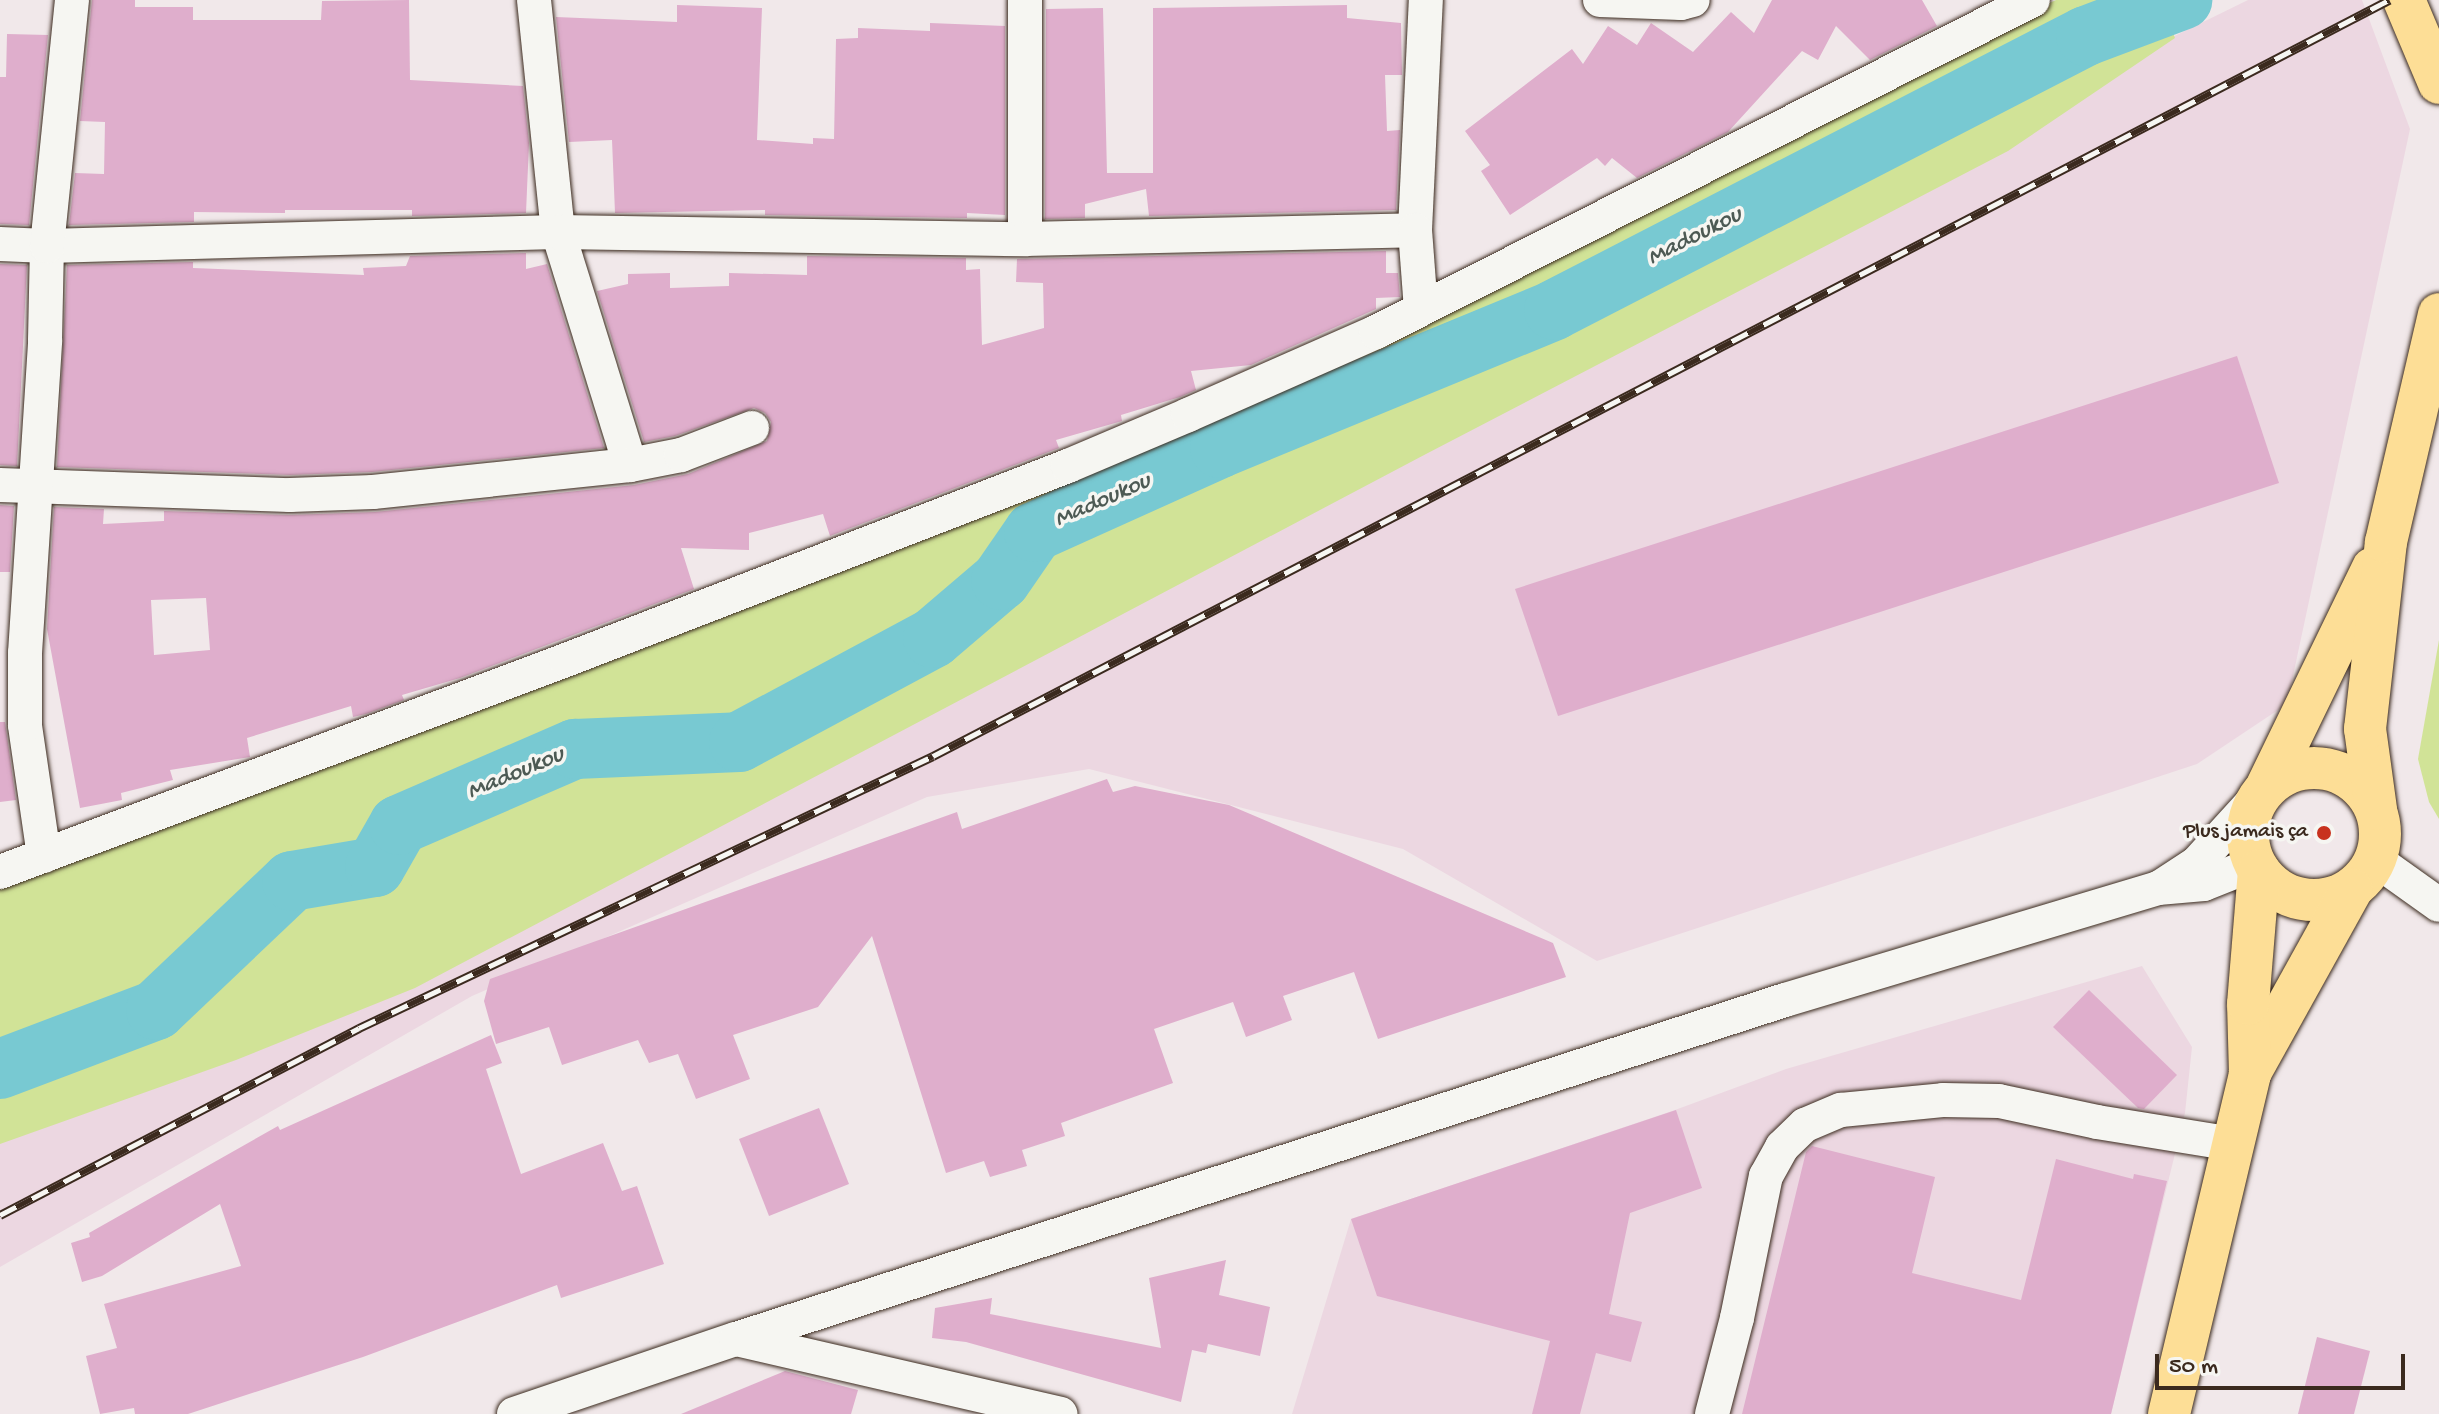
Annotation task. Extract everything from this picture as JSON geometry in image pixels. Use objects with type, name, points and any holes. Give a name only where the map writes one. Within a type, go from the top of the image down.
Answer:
[{"type":"main road","points":[[2404,0],[2430,31],[2439,83]]},
{"type":"main road","points":[[2250,1074],[2364,874],[2381,834],[2365,729],[2386,542],[2439,314]]},
{"type":"main road","points":[[2169,1414],[2250,1074],[2248,1004],[2256,867],[2248,830],[2263,791],[2386,542]]},
{"type":"main road","points":[[2263,791],[2295,770],[2328,769],[2348,776],[2365,791],[2376,809]]},
{"type":"main road","points":[[2256,867],[2277,889],[2301,900],[2328,899],[2364,874]]},
{"type":"street","points":[[44,856],[25,725],[25,653],[47,246],[72,0]]},
{"type":"street","points":[[534,0],[558,232],[630,465]]},
{"type":"street","points":[[1025,0],[1025,239]]},
{"type":"street","points":[[1421,309],[1415,230],[1426,0]]},
{"type":"street","points":[[1600,0],[1681,3],[1693,0]]},
{"type":"street","points":[[0,872],[1068,466],[1421,309],[2033,0]]},
{"type":"street","points":[[0,244],[47,246],[558,232],[1025,239],[1415,230]]},
{"type":"street","points":[[0,485],[290,495],[373,492],[630,465],[681,455],[752,428]]},
{"type":"street","points":[[2158,888],[2197,863],[2263,791]]},
{"type":"street","points":[[514,1414],[590,1401],[736,1339],[1769,1005],[2158,888],[2204,884],[2256,867]]},
{"type":"street","points":[[2364,874],[2439,905]]},
{"type":"street","points":[[1712,1414],[1737,1318],[1766,1176],[1782,1147],[1805,1125],[1841,1110],[1943,1100],[1999,1101],[2097,1122],[2233,1144]]},
{"type":"street","points":[[736,1339],[1060,1414]]},
{"type":"shaded area","points":[[2248,0],[2362,0],[2410,129],[2287,704],[2197,764],[1597,961],[1403,849],[1089,769],[927,797],[472,996],[0,1267],[0,1102]]},
{"type":"shaded area","points":[[2142,966],[2192,1047],[2185,1113],[2111,1414],[1292,1414],[1351,1219],[1675,1110],[1786,1069]]},
{"type":"green space","points":[[2056,0],[2161,0],[2175,38],[2008,151],[1426,454],[415,988],[236,1060],[0,1144],[0,872],[1188,415],[1876,80]]},
{"type":"green space","points":[[2439,640],[2439,819],[2429,802],[2418,759]]},
{"type":"building","points":[[92,0],[135,0],[135,7],[193,7],[193,20],[321,20],[322,1],[409,0],[410,80],[523,86],[529,143],[526,213],[412,216],[412,210],[194,212],[194,222],[69,225],[75,173],[104,174],[105,122],[80,121]]},
{"type":"building","points":[[1772,0],[1922,0],[1937,26],[1870,60],[1836,26],[1818,60],[1802,51],[1728,132],[1637,178],[1612,158],[1605,166],[1597,158],[1510,215],[1481,171],[1490,165],[1465,131],[1572,49],[1583,64],[1608,26],[1637,45],[1651,23],[1693,52],[1731,12],[1754,33]]},
{"type":"building","points":[[677,5],[762,8],[757,140],[813,144],[813,138],[834,139],[836,39],[858,38],[858,28],[930,31],[930,23],[1005,26],[1005,215],[967,213],[967,218],[765,215],[765,210],[615,213],[612,140],[569,142],[556,17],[677,22]]},
{"type":"building","points":[[1347,5],[1347,18],[1401,23],[1402,75],[1385,75],[1387,131],[1400,130],[1396,210],[1149,216],[1146,189],[1085,204],[1085,218],[1045,219],[1046,9],[1103,8],[1107,173],[1153,173],[1153,8]]},
{"type":"building","points":[[7,34],[48,35],[29,225],[0,224],[0,77],[6,77]]},
{"type":"building","points":[[1386,251],[1386,273],[1398,273],[1400,297],[1376,298],[1376,309],[1251,365],[1191,371],[1196,390],[1121,415],[1122,421],[1056,440],[1059,448],[830,536],[823,514],[749,533],[749,550],[681,548],[694,589],[460,678],[402,695],[404,700],[366,714],[353,717],[351,706],[247,738],[250,757],[170,770],[173,780],[121,793],[122,800],[80,808],[47,629],[54,507],[104,509],[103,524],[164,521],[164,511],[289,515],[375,512],[634,485],[688,474],[767,441],[771,422],[765,413],[754,408],[675,436],[644,442],[597,291],[628,284],[628,274],[670,273],[670,288],[729,286],[729,273],[807,275],[807,256],[966,258],[966,270],[980,269],[982,345],[1044,328],[1043,283],[1016,282],[1017,259]],"holes":[[[206,598],[210,650],[154,655],[151,600]]]},
{"type":"building","points":[[526,253],[526,269],[547,264],[604,448],[372,472],[290,475],[57,467],[67,265],[193,262],[193,268],[364,275],[363,268],[406,266],[410,256]]},
{"type":"building","points":[[0,264],[27,265],[17,466],[0,465]]},
{"type":"building","points":[[2237,356],[2279,483],[1558,716],[1515,589]]},
{"type":"building","points":[[0,505],[14,506],[10,572],[0,572]]},
{"type":"building","points":[[0,722],[5,722],[16,800],[0,802]]},
{"type":"building","points":[[1107,779],[1113,792],[1135,786],[1229,805],[1553,943],[1566,977],[1378,1039],[1354,972],[1283,996],[1292,1020],[1246,1037],[1233,1002],[1154,1029],[1173,1083],[1061,1123],[1065,1136],[1022,1150],[1027,1166],[990,1177],[984,1161],[946,1173],[872,936],[818,1007],[733,1035],[750,1079],[696,1099],[678,1054],[649,1063],[638,1040],[562,1065],[549,1027],[496,1044],[484,1001],[490,979],[957,812],[962,829]]},
{"type":"building","points":[[2089,990],[2177,1075],[2144,1109],[2138,1108],[2053,1027]]},
{"type":"building","points":[[491,1035],[502,1063],[486,1069],[521,1174],[603,1143],[622,1191],[637,1186],[664,1264],[561,1298],[557,1285],[363,1357],[188,1414],[135,1414],[134,1408],[100,1414],[86,1356],[117,1348],[104,1304],[241,1266],[220,1204],[102,1276],[82,1282],[71,1243],[90,1237],[89,1233],[278,1126],[280,1130]]},
{"type":"building","points":[[819,1108],[849,1184],[769,1216],[739,1139]]},
{"type":"building","points":[[1676,1110],[1702,1188],[1630,1213],[1609,1314],[1642,1322],[1631,1362],[1596,1353],[1580,1414],[1532,1414],[1550,1341],[1377,1296],[1351,1219]]},
{"type":"building","points":[[1812,1146],[1935,1177],[1912,1273],[2021,1300],[2056,1159],[2133,1179],[2134,1174],[2167,1181],[2111,1414],[1742,1414],[1806,1152]]},
{"type":"building","points":[[1226,1260],[1219,1295],[1270,1307],[1260,1356],[1208,1344],[1206,1353],[1192,1350],[1181,1402],[966,1342],[932,1338],[935,1308],[992,1298],[990,1314],[1161,1348],[1149,1278]]},
{"type":"building","points":[[2317,1337],[2370,1351],[2354,1414],[2298,1414]]},
{"type":"building","points":[[785,1371],[858,1390],[851,1414],[681,1414]]},
{"type":"waterway","name":"Madoukou","points":[[0,1069],[156,1010],[292,881],[375,867],[399,825],[575,749],[739,742],[933,638],[1001,580],[1034,532],[1220,448],[1554,310],[2086,36],[2182,0]]},
{"type":"railway","points":[[0,1215],[359,1028],[933,756],[2389,0]]},
{"type":"place","name":"Plus jamais ça","points":[[2324,833]]}]
